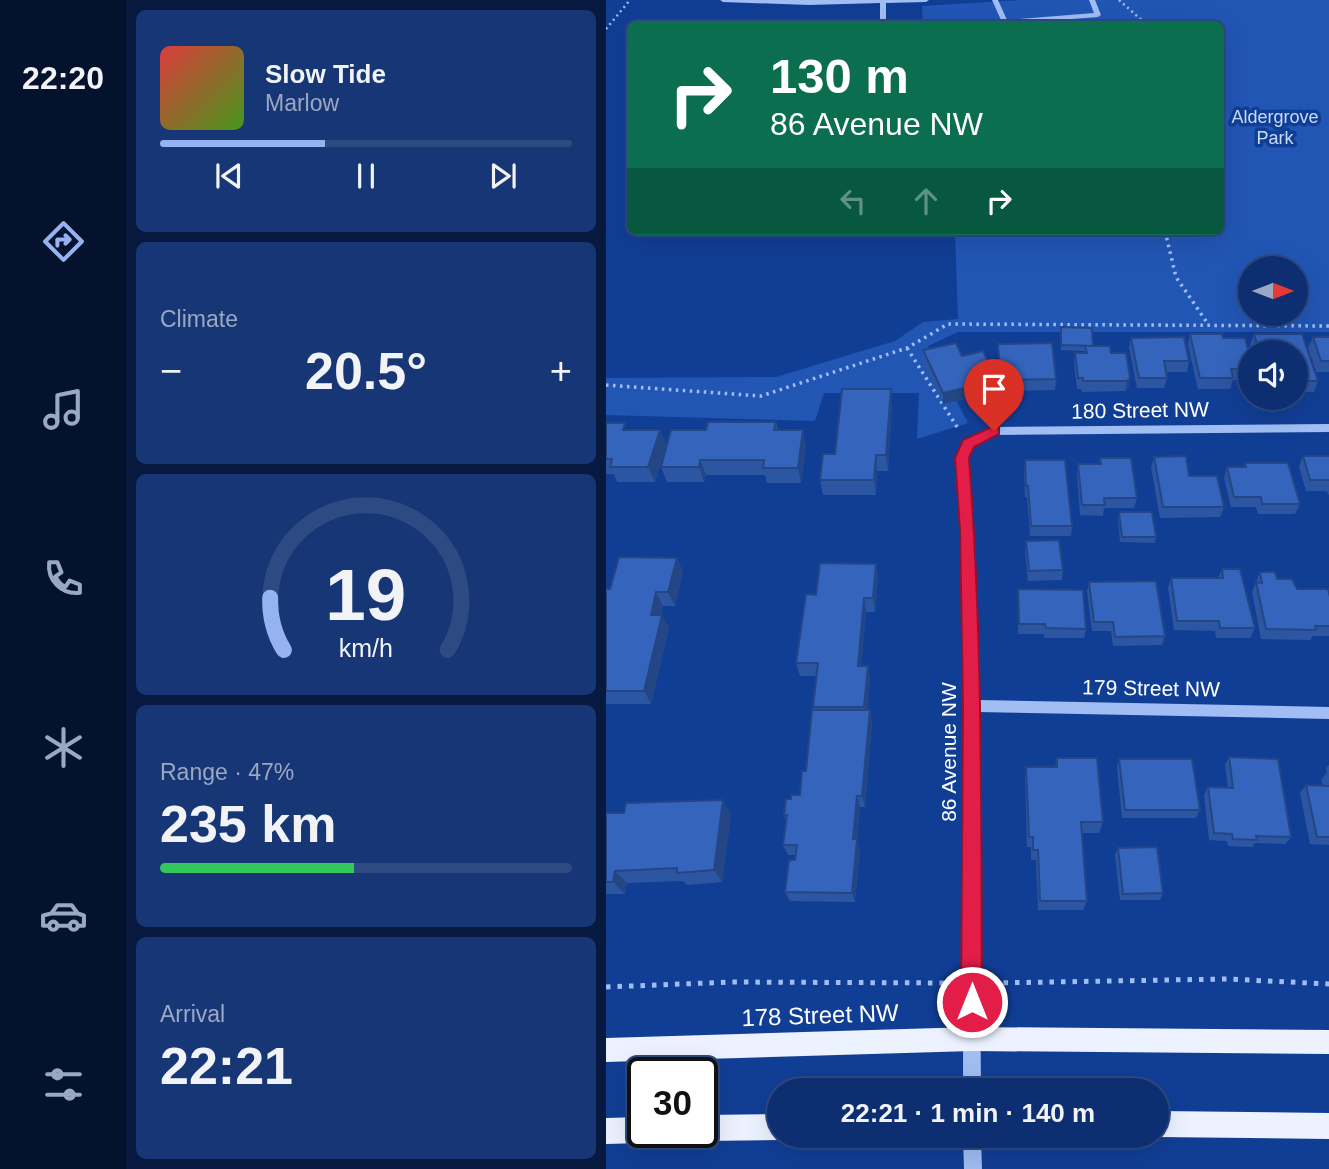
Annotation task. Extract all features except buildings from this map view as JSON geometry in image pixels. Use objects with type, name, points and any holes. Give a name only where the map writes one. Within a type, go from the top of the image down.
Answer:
[{"type":"main road","name":"178 Street NW","points":[[606,1050],[972,1039],[1329,1042]]},
{"type":"main road","points":[[1169,1125],[1329,1126]]},
{"type":"main road","points":[[718,1128],[767,1126]]},
{"type":"main road","points":[[606,1131],[627,1130]]},
{"type":"street","points":[[723,0],[926,0]]},
{"type":"street","points":[[995,0],[1005,21]]},
{"type":"street","points":[[1018,21],[1098,15],[1092,0]]},
{"type":"street","points":[[883,2],[883,21]]},
{"type":"street","name":"180 Street NW","points":[[968,444],[994,431],[1329,428]]},
{"type":"street","name":"86 Avenue NW","points":[[968,444],[962,458],[967,530],[971,706],[972,1078]]},
{"type":"street","name":"179 Street NW","points":[[971,706],[1329,713]]},
{"type":"street","points":[[972,1148],[973,1169]]},
{"type":"path","points":[[606,29],[630,0]]},
{"type":"path","points":[[1120,0],[1143,21]]},
{"type":"path","points":[[1166,235],[1176,277],[1209,325]]},
{"type":"path","points":[[606,385],[761,396],[907,348],[948,324],[1329,326]]},
{"type":"path","points":[[907,348],[968,444]]},
{"type":"green space","name":"Aldergrove Park","points":[[1021,0],[1329,0],[1329,332],[958,332],[928,346],[968,423],[917,439],[919,393],[824,393],[815,421],[606,415],[606,378],[776,377],[895,341],[923,322],[958,319],[955,235],[1224,235],[1224,21],[923,21],[922,6]]},
{"type":"route","points":[[972,1002],[971,706],[967,530],[962,458],[968,444],[994,431]]}]
